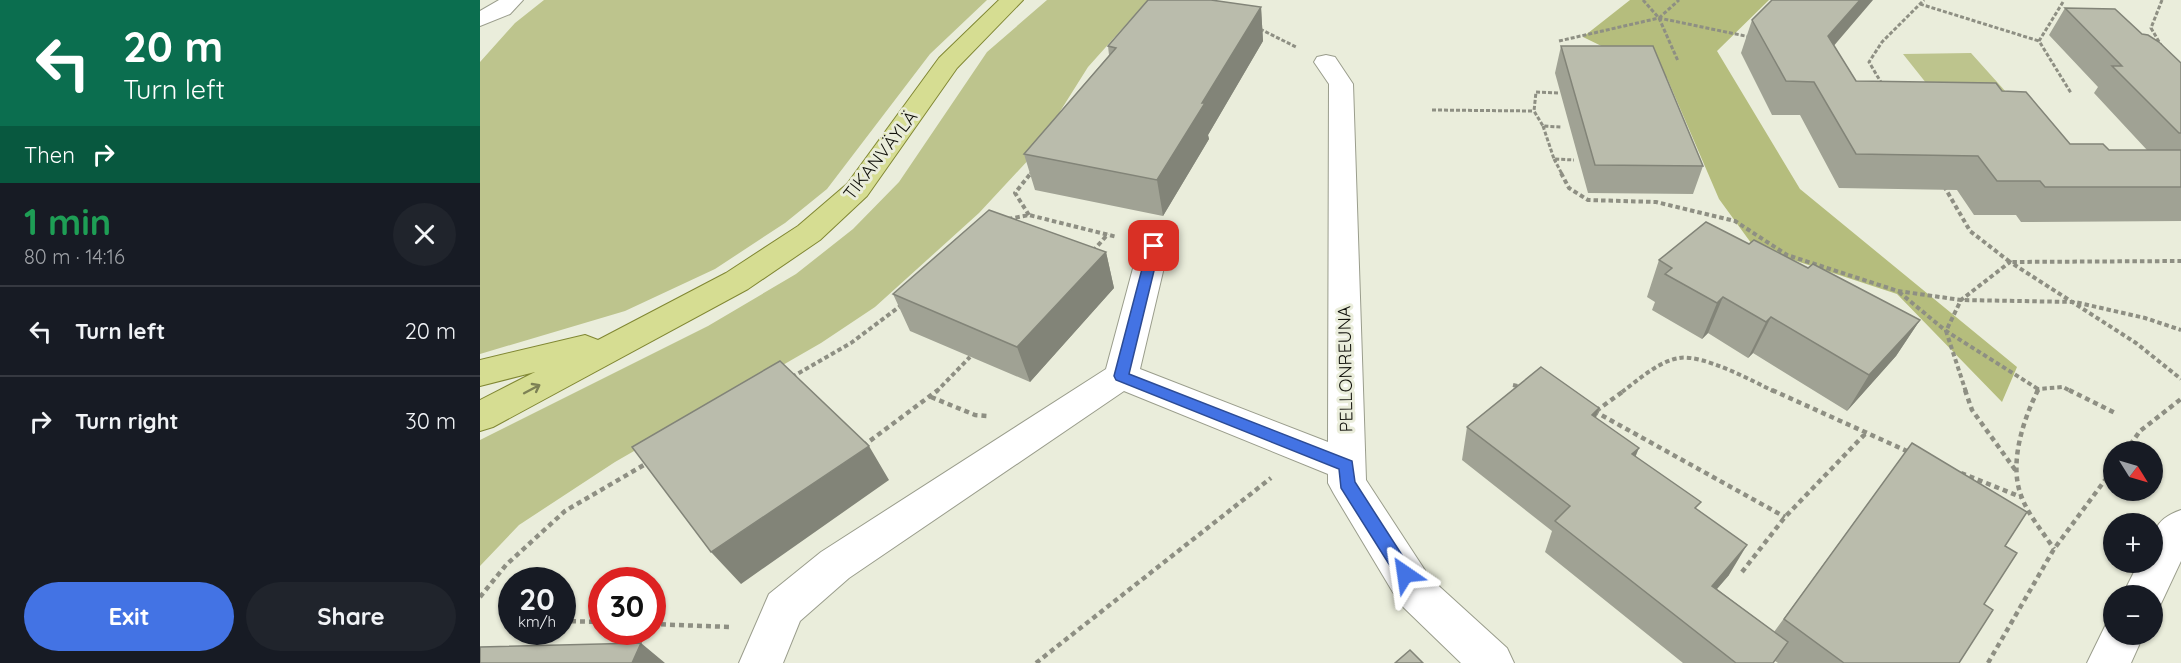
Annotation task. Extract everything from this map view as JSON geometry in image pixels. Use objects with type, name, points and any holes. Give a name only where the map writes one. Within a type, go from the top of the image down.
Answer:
[{"type":"main road","name":"TIKANVÄYLÄ","points":[[480,417],[631,335],[737,281],[809,233],[857,190],[948,63],[1012,0]]},
{"type":"main road","name":"TIKANVÄYLÄ","points":[[480,373],[631,335]]},
{"type":"street","points":[[480,3],[484,0]]},
{"type":"street","points":[[480,19],[502,9],[512,0]]},
{"type":"street","name":"PELLONREUNA","points":[[1326,62],[1341,84],[1347,483],[1415,591],[1492,663]]},
{"type":"street","points":[[761,663],[784,608],[835,565],[1121,376],[1154,246]]},
{"type":"street","points":[[1121,376],[1347,465]]},
{"type":"street","points":[[2148,585],[2172,538],[2181,527]]},
{"type":"street","points":[[2109,663],[2118,645]]},
{"type":"path","points":[[1643,0],[1659,18],[1678,61]]},
{"type":"path","points":[[1659,18],[1678,0]]},
{"type":"path","points":[[1887,92],[1869,63],[1882,42],[1924,0]]},
{"type":"path","points":[[2162,0],[2151,28],[2165,52]]},
{"type":"path","points":[[2038,41],[2063,2]]},
{"type":"path","points":[[1920,4],[2038,41],[2072,93]]},
{"type":"path","points":[[1559,41],[1659,18],[1751,38]]},
{"type":"path","points":[[1252,26],[1326,62]]},
{"type":"path","points":[[1558,93],[1536,92],[1534,111],[1543,126],[1554,159],[1569,188],[1588,200],[1656,202],[1735,221],[1787,255],[1898,291],[1961,300],[2074,302],[2145,318],[2181,330]]},
{"type":"path","points":[[1432,110],[1534,111]]},
{"type":"path","points":[[1543,126],[1561,127]]},
{"type":"path","points":[[1554,159],[1574,160]]},
{"type":"path","points":[[1029,215],[1016,194],[1037,165]]},
{"type":"path","points":[[1941,182],[1970,231],[2010,262],[2136,343],[2181,379]]},
{"type":"path","points":[[996,221],[1029,215],[1154,246]]},
{"type":"path","points":[[1087,257],[1108,234]]},
{"type":"path","points":[[2016,471],[1972,410],[1946,330],[1961,300],[2010,262],[2181,261]]},
{"type":"path","points":[[1898,291],[1946,330],[2038,390],[2063,387],[2117,414]]},
{"type":"path","points":[[789,379],[851,343],[912,297]]},
{"type":"path","points":[[858,449],[931,397],[970,357]]},
{"type":"path","points":[[1596,411],[1649,372],[1679,358],[1719,365],[1865,434],[1917,455]]},
{"type":"path","points":[[1513,386],[1534,388]]},
{"type":"path","points":[[2038,390],[2029,407],[2016,471],[2021,497],[2054,549]]},
{"type":"path","points":[[2133,441],[2140,431],[2181,399]]},
{"type":"path","points":[[1585,407],[1785,517]]},
{"type":"path","points":[[1742,572],[1785,517],[1865,434]]},
{"type":"path","points":[[1036,663],[1307,450]]},
{"type":"path","points":[[480,597],[506,565],[565,511],[657,457]]},
{"type":"path","points":[[1959,472],[2021,497]]},
{"type":"path","points":[[1988,663],[2054,549],[2103,483]]},
{"type":"path","points":[[666,624],[776,628]]},
{"type":"path","points":[[534,652],[538,645]]},
{"type":"green space","points":[[544,0],[987,0],[930,54],[827,189],[785,223],[715,269],[625,311],[480,354],[480,62],[515,23]]},
{"type":"green space","points":[[1047,0],[1153,0],[1139,10],[1088,67],[1032,156],[979,213],[875,307],[821,343],[615,462],[519,525],[480,566],[480,440],[708,326],[796,274],[853,229],[899,182],[987,52]]},
{"type":"green space","points":[[1630,0],[1769,0],[1717,51],[1800,189],[2017,367],[2002,402],[1897,294],[1754,247],[1719,199],[1667,78],[1583,37]]},
{"type":"green space","points":[[1971,53],[2024,112],[1950,113],[1903,54]]},
{"type":"building","points":[[1148,0],[1211,0],[1261,7],[1157,180],[1024,154],[1116,48],[1108,46]]},
{"type":"building","points":[[1772,0],[1860,0],[1828,36],[1856,81],[1996,83],[2002,91],[2026,92],[2070,144],[2103,144],[2109,150],[2181,150],[2181,187],[2045,187],[2040,181],[1997,181],[1978,156],[1856,154],[1814,82],[1786,81],[1752,20]]},
{"type":"building","points":[[2065,8],[2115,9],[2142,34],[2159,42],[2181,63],[2181,133],[2112,66],[2122,66]]},
{"type":"building","points":[[1561,46],[1653,46],[1703,166],[1595,165]]},
{"type":"building","points":[[989,210],[1106,252],[1017,347],[893,294]]},
{"type":"building","points":[[1706,222],[1749,244],[1754,240],[1808,268],[1813,264],[1920,320],[1869,375],[1771,317],[1766,322],[1723,297],[1717,303],[1665,274],[1672,268],[1659,260]]},
{"type":"building","points":[[780,361],[869,446],[711,552],[632,447]]},
{"type":"building","points":[[1541,367],[1599,408],[1592,415],[1639,448],[1632,454],[1701,502],[1695,508],[1747,545],[1712,586],[1788,642],[1773,663],[1736,663],[1555,521],[1570,506],[1467,427]]},
{"type":"building","points":[[1912,443],[2027,512],[2005,546],[2017,553],[1984,604],[1993,610],[1959,663],[1844,663],[1784,619]]},
{"type":"building","points":[[640,645],[632,663],[480,663],[480,647]]},
{"type":"building","points":[[1410,650],[1423,663],[1395,663]]},
{"type":"route","points":[[1154,246],[1121,376],[1347,465],[1347,483],[1405,574]]}]
